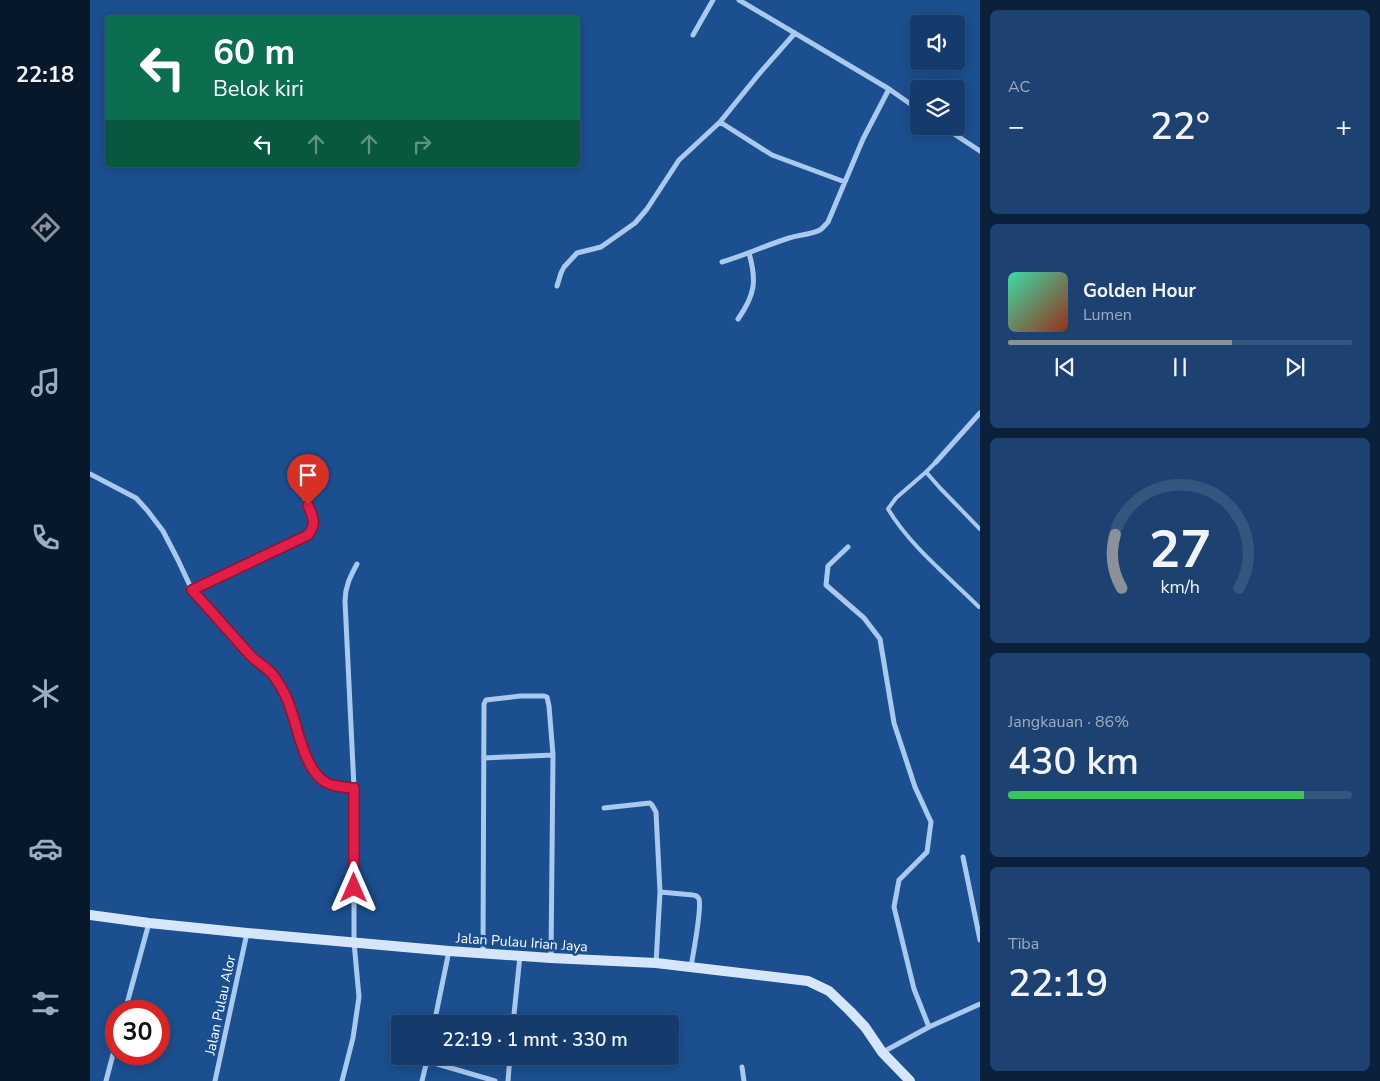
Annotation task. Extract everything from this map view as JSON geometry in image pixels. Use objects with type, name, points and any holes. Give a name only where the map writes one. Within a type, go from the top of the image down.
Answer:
[{"type":"street","points":[[693,36],[713,0]]},
{"type":"street","points":[[739,0],[889,89],[910,104]]},
{"type":"street","points":[[557,286],[560,273],[577,253],[601,247],[635,223],[679,160],[720,122],[795,33]]},
{"type":"street","points":[[722,262],[775,242],[818,231],[828,222],[864,139],[889,89]]},
{"type":"street","points":[[720,122],[772,155],[845,182]]},
{"type":"street","points":[[956,135],[980,151]]},
{"type":"street","points":[[738,319],[748,303],[752,290],[753,271],[749,253]]},
{"type":"street","points":[[936,462],[980,413]]},
{"type":"street","points":[[90,474],[136,498],[147,510],[163,532],[192,590],[252,656],[275,676],[291,708],[301,743],[316,772],[322,780],[331,784],[354,788]]},
{"type":"street","points":[[192,590],[308,535],[314,527],[314,520],[302,491]]},
{"type":"street","points":[[848,547],[828,566],[826,586],[864,618],[880,639],[894,723],[915,787],[930,822],[927,852],[900,880],[894,907],[914,989],[929,1027]]},
{"type":"street","points":[[342,1081],[353,1038],[359,997],[354,942],[354,788],[345,601],[348,581],[357,564]]},
{"type":"street","points":[[483,952],[484,702],[486,700],[520,696],[544,696],[547,698],[550,706],[553,755],[551,958]]},
{"type":"street","points":[[484,758],[553,755]]},
{"type":"street","points":[[604,808],[650,803],[654,808],[657,820],[660,892],[656,963]]},
{"type":"street","points":[[963,857],[980,940]]},
{"type":"street","points":[[660,892],[696,895],[698,898],[699,909],[691,968]]},
{"type":"street","name":"Jalan Pulau Irian Jaya","points":[[90,916],[247,933],[449,951],[656,963],[808,981],[829,991],[850,1011],[865,1027],[882,1052],[910,1081]]},
{"type":"street","points":[[128,1000],[149,923]]},
{"type":"street","name":"Jalan Pulau Alor","points":[[215,1081],[227,1033],[247,933]]},
{"type":"street","points":[[436,1015],[449,951]]},
{"type":"street","points":[[514,1015],[520,955]]},
{"type":"street","points":[[882,1052],[929,1027],[980,1004]]},
{"type":"street","points":[[106,1081],[110,1065]]},
{"type":"street","points":[[422,1081],[426,1065]]},
{"type":"street","points":[[446,1065],[495,1081]]},
{"type":"street","points":[[508,1081],[509,1065]]},
{"type":"street","points":[[742,1066],[744,1081]]},
{"type":"lane","points":[[936,462],[896,498],[888,509],[897,524],[916,546],[979,607]]},
{"type":"lane","points":[[926,472],[980,529]]},
{"type":"route","points":[[308,505],[314,520],[314,527],[308,535],[192,590],[259,664],[275,676],[291,708],[301,743],[312,766],[322,780],[341,787],[354,788],[354,888]]}]
